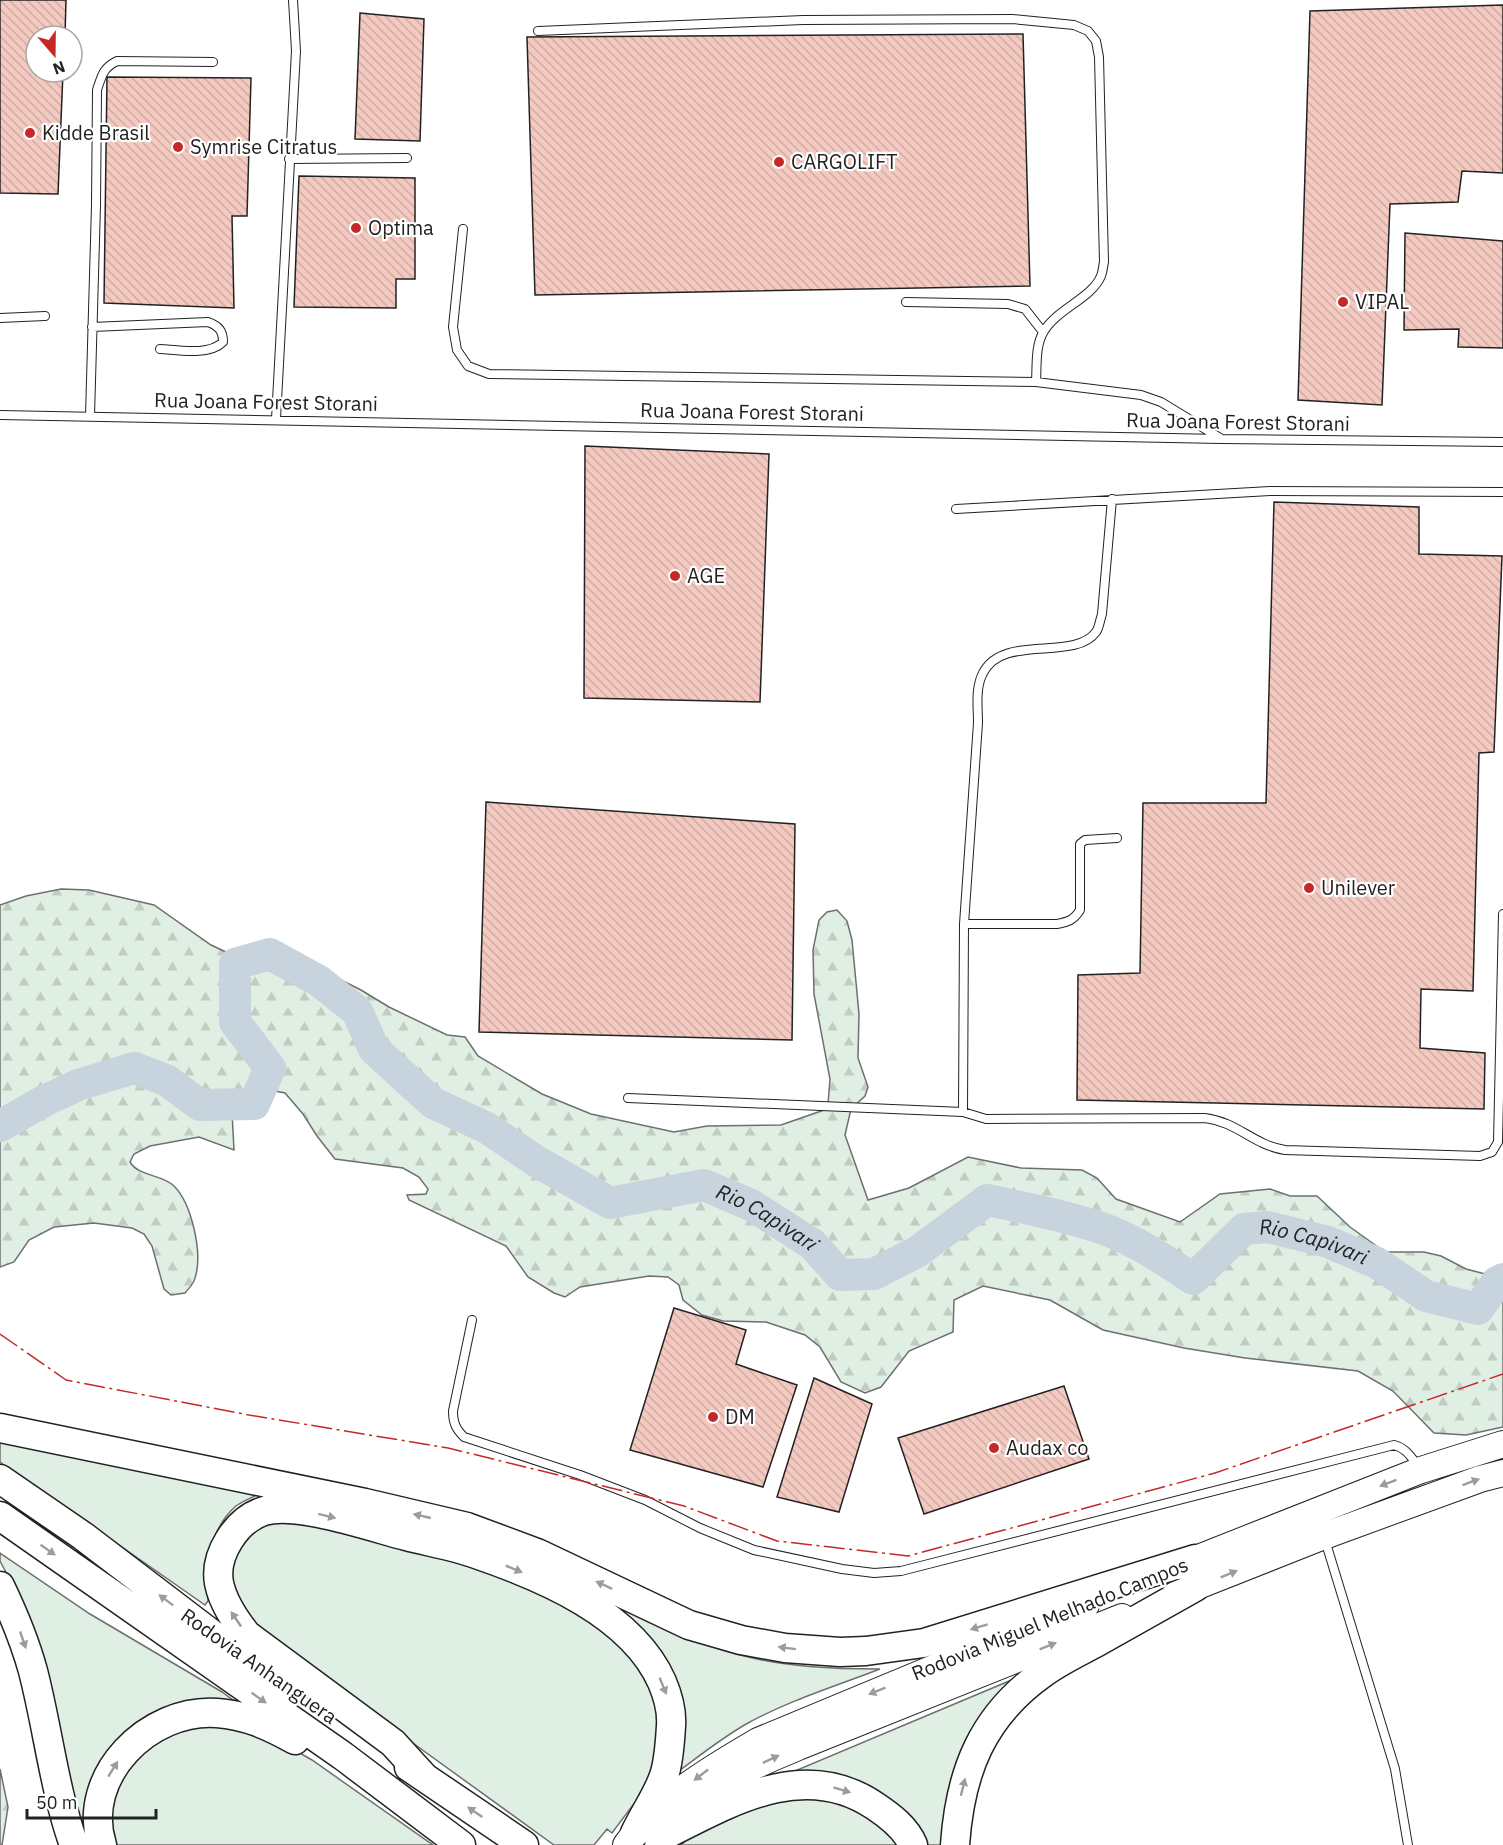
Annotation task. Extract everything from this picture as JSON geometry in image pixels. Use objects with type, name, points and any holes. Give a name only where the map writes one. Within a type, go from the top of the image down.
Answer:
[{"type":"highway","points":[[0,1428],[365,1503],[467,1527],[537,1553],[689,1624],[741,1640],[785,1648],[848,1652],[883,1650],[924,1643],[1195,1559]]},
{"type":"highway","name":"Rodovia Miguel Melhado Campos","points":[[647,1839],[671,1799],[710,1768],[758,1741],[1195,1559],[1421,1470],[1503,1444]]},
{"type":"highway","name":"Rodovia Miguel Melhado Campos","points":[[647,1839],[751,1768],[798,1747],[1324,1536],[1480,1479],[1503,1473]]},
{"type":"highway","name":"Rodovia Anhanguera","points":[[0,1479],[83,1536],[230,1648],[524,1845]]},
{"type":"highway","points":[[424,1777],[393,1743],[247,1635],[233,1618],[219,1582],[220,1569],[228,1542],[243,1522],[252,1516],[275,1508],[312,1512],[476,1553],[540,1579],[592,1606],[618,1624],[633,1639],[657,1672],[670,1707],[672,1724],[664,1776],[647,1839]]},
{"type":"highway","name":"Rodovia Anhanguera","points":[[0,1516],[343,1756],[457,1842]]},
{"type":"highway","points":[[0,1586],[15,1618],[33,1670],[63,1810],[74,1845]]},
{"type":"highway","points":[[955,1845],[960,1798],[968,1770],[984,1735],[1009,1702],[1044,1672],[1195,1587]]},
{"type":"highway","points":[[102,1845],[98,1824],[101,1793],[111,1771],[130,1746],[147,1732],[166,1723],[188,1715],[215,1713],[245,1717],[273,1727],[457,1842]]},
{"type":"highway","points":[[647,1839],[725,1804],[754,1794],[789,1785],[825,1784],[859,1795],[885,1812],[893,1818],[913,1845]]},
{"type":"lane","points":[[276,419],[296,51],[293,0]]},
{"type":"lane","points":[[538,31],[803,20],[1012,19],[1074,25],[1088,31],[1096,41],[1099,57],[1104,262],[1101,277],[1091,289],[1053,320],[1043,332],[1038,346],[1036,382]]},
{"type":"lane","points":[[90,416],[97,90],[105,68],[117,61],[213,62]]},
{"type":"lane","points":[[289,159],[407,158]]},
{"type":"lane","points":[[463,229],[453,327],[457,350],[468,366],[489,374],[1036,382],[1141,395],[1161,402],[1221,439]]},
{"type":"lane","points":[[906,302],[1008,304],[1025,309],[1043,332]]},
{"type":"lane","points":[[0,318],[45,316]]},
{"type":"lane","points":[[92,327],[208,322],[216,325],[223,334],[223,342],[218,348],[197,351],[160,349]]},
{"type":"lane","name":"Rua Joana Forest Storani","points":[[0,415],[1221,439],[1503,442]]},
{"type":"lane","points":[[956,509],[1270,491],[1503,492]]},
{"type":"lane","points":[[963,1112],[964,924],[978,723],[978,691],[982,674],[989,663],[1004,653],[1084,643],[1097,631],[1102,614],[1112,499]]},
{"type":"lane","points":[[964,924],[1068,922],[1076,917],[1080,910],[1080,844],[1085,840],[1117,838]]},
{"type":"lane","points":[[628,1098],[963,1112],[986,1119],[1219,1119],[1270,1148],[1480,1156],[1492,1152],[1497,1142],[1503,914]]},
{"type":"lane","points":[[472,1320],[453,1411],[453,1421],[457,1430],[464,1437],[645,1500],[700,1528],[754,1550],[842,1569],[874,1573],[901,1570],[1394,1445],[1407,1452],[1421,1470]]},
{"type":"lane","points":[[1324,1536],[1395,1768],[1407,1845]]},
{"type":"green space","points":[[61,889],[89,890],[154,905],[211,945],[243,960],[298,963],[329,974],[447,1035],[465,1037],[478,1056],[542,1094],[591,1114],[674,1132],[707,1126],[781,1125],[824,1110],[828,1104],[830,1079],[814,994],[813,950],[819,920],[827,912],[837,910],[847,921],[852,940],[859,1014],[858,1058],[868,1087],[865,1096],[851,1109],[845,1135],[868,1200],[909,1188],[968,1157],[1021,1168],[1082,1170],[1097,1178],[1116,1199],[1180,1222],[1220,1194],[1270,1189],[1290,1196],[1317,1196],[1350,1227],[1385,1252],[1424,1252],[1441,1256],[1466,1269],[1489,1275],[1503,1272],[1503,1427],[1466,1435],[1434,1433],[1393,1391],[1358,1371],[1245,1358],[1184,1348],[1103,1330],[1050,1300],[983,1286],[954,1300],[953,1332],[909,1351],[881,1387],[865,1393],[841,1382],[820,1347],[805,1335],[766,1322],[723,1321],[702,1315],[683,1300],[679,1285],[668,1277],[649,1276],[580,1287],[565,1297],[554,1293],[528,1277],[506,1246],[409,1200],[407,1195],[426,1194],[428,1189],[419,1177],[403,1168],[335,1159],[285,1093],[256,1087],[232,1112],[234,1150],[199,1137],[150,1146],[134,1154],[130,1162],[139,1170],[169,1182],[186,1205],[191,1217],[198,1256],[194,1280],[185,1293],[171,1295],[164,1289],[152,1246],[144,1234],[132,1228],[94,1223],[54,1227],[29,1240],[14,1262],[0,1267],[0,905],[26,896]]},
{"type":"green space","points":[[0,1442],[261,1493],[236,1506],[220,1526],[208,1563],[208,1601],[205,1605],[0,1462]]},
{"type":"green space","points":[[301,1520],[462,1561],[553,1596],[636,1655],[658,1697],[662,1742],[645,1789],[612,1833],[607,1829],[594,1845],[554,1845],[302,1663],[246,1617],[229,1581],[236,1548],[258,1524]]},
{"type":"green space","points":[[503,1550],[663,1627],[724,1651],[792,1665],[880,1669],[797,1700],[748,1723],[672,1776],[661,1664]]},
{"type":"green space","points":[[0,1553],[90,1614],[222,1692],[244,1708],[146,1724],[92,1839],[82,1845],[12,1584],[0,1561]]},
{"type":"green space","points":[[1014,1679],[947,1845],[922,1845],[790,1773]]},
{"type":"green space","points":[[218,1724],[279,1741],[312,1760],[433,1845],[110,1845],[110,1793],[138,1754],[186,1726]]},
{"type":"green space","points":[[0,1769],[8,1807],[2,1845],[0,1845]]},
{"type":"green space","points":[[788,1795],[857,1805],[900,1845],[681,1845],[694,1833]]},
{"type":"building","name":"Kidde Brasil","points":[[0,0],[66,0],[65,24],[24,24],[24,84],[63,84],[58,194],[0,193]]},
{"type":"building","name":"VIPAL","points":[[1503,5],[1503,173],[1462,171],[1458,202],[1390,204],[1382,405],[1298,400],[1310,11]]},
{"type":"building","points":[[360,13],[424,19],[420,141],[355,139]]},
{"type":"building","name":"CARGOLIFT","points":[[1023,34],[1030,286],[535,295],[527,37]]},
{"type":"building","name":"Symrise Citratus","points":[[107,77],[251,78],[247,216],[232,216],[234,308],[104,303]]},
{"type":"building","name":"Optima","points":[[299,176],[415,178],[415,279],[396,279],[396,308],[294,307]]},
{"type":"building","points":[[1405,233],[1503,241],[1503,348],[1458,347],[1459,329],[1404,330]]},
{"type":"building","name":"AGE","points":[[585,446],[769,454],[760,702],[584,698]]},
{"type":"building","name":"Unilever","points":[[1274,502],[1419,507],[1419,554],[1502,556],[1494,752],[1479,753],[1473,991],[1421,989],[1420,1048],[1485,1053],[1484,1109],[1077,1100],[1078,975],[1140,973],[1143,803],[1266,803]]},
{"type":"building","points":[[486,802],[795,824],[792,1040],[479,1032]]},
{"type":"building","name":"DM","points":[[674,1308],[746,1330],[736,1364],[797,1385],[763,1487],[630,1450]]},
{"type":"building","points":[[814,1378],[872,1404],[839,1512],[777,1497]]},
{"type":"building","name":"Audax co","points":[[1064,1386],[1089,1459],[924,1514],[898,1438]]},
{"type":"waterway","name":"Rio Capivari","points":[[0,1126],[78,1085],[134,1068],[166,1080],[200,1105],[254,1104],[270,1068],[235,1022],[235,964],[270,954],[319,981],[357,1011],[374,1049],[433,1103],[487,1128],[536,1161],[610,1203],[704,1185],[751,1205],[812,1244],[840,1275],[874,1274],[917,1252],[987,1200],[1061,1216],[1104,1229],[1139,1245],[1193,1279],[1244,1229],[1268,1227],[1328,1242],[1377,1263],[1426,1296],[1478,1309],[1497,1282],[1503,1279]]},
{"type":"power","points":[[0,1334],[66,1380],[249,1415],[448,1448],[684,1506],[777,1541],[908,1556],[1215,1473],[1503,1374]]},
{"type":"place","name":"Kidde Brasil","points":[[30,133]]},
{"type":"place","name":"Symrise Citratus","points":[[178,147]]},
{"type":"place","name":"CARGOLIFT","points":[[779,162]]},
{"type":"place","name":"Optima","points":[[356,228]]},
{"type":"place","name":"VIPAL","points":[[1343,302]]},
{"type":"place","name":"AGE","points":[[675,576]]},
{"type":"place","name":"Unilever","points":[[1309,888]]},
{"type":"place","name":"DM","points":[[713,1417]]},
{"type":"place","name":"Audax co","points":[[994,1448]]}]
